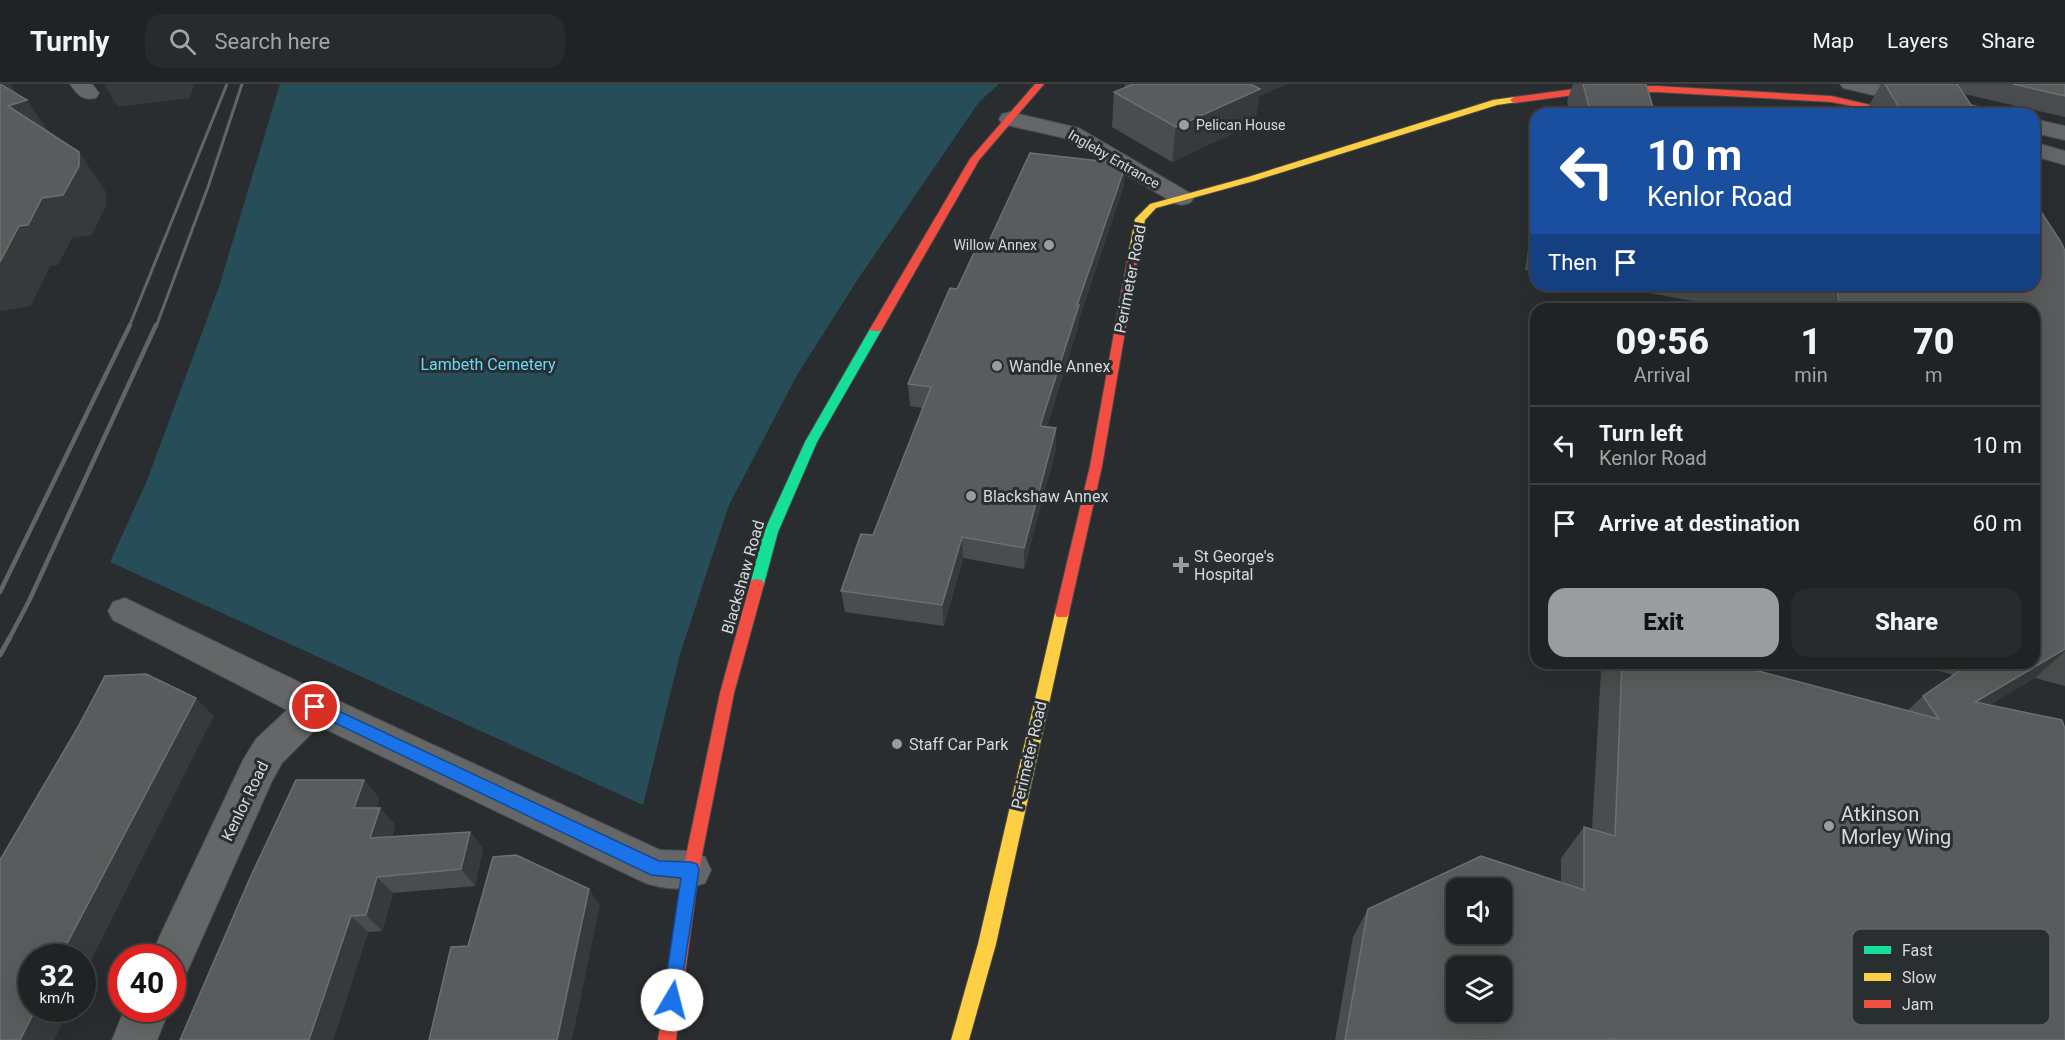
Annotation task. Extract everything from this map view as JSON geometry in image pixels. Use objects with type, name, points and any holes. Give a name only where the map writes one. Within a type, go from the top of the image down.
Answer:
[{"type":"street","name":"Blackshaw Road","points":[[666,1040],[691,870],[727,693],[771,532],[811,442],[910,267],[975,159],[1040,84]]},
{"type":"street","points":[[1850,84],[1955,108]]},
{"type":"street","name":"Perimeter Road","points":[[960,1040],[987,944],[1096,466],[1140,219],[1153,206],[1251,179],[1496,102],[1520,98],[1589,90],[1656,89],[1830,99],[1876,108]]},
{"type":"street","name":"Ingleby Entrance","points":[[1010,119],[1071,133],[1182,198]]},
{"type":"street","points":[[2040,127],[2065,133]]},
{"type":"street","points":[[2040,151],[2065,158]]},
{"type":"street","points":[[125,610],[315,707],[657,869],[691,870]]},
{"type":"street","name":"Kenlor Road","points":[[178,944],[257,772],[269,751],[315,707]]},
{"type":"street","points":[[134,1040],[142,1022]]},
{"type":"green space","name":"Lambeth Cemetery","points":[[280,84],[999,84],[979,102],[858,279],[797,375],[729,505],[680,654],[643,805],[110,562],[146,483],[219,287]]},
{"type":"building","points":[[0,84],[27,100],[8,106],[79,152],[79,166],[63,195],[42,198],[28,225],[19,226],[0,262]]},
{"type":"building","points":[[1134,84],[1251,84],[1260,89],[1176,127],[1114,92]]},
{"type":"building","points":[[1583,84],[1646,84],[1653,108],[1589,108]]},
{"type":"building","points":[[1885,84],[1957,84],[1973,108],[1899,108]]},
{"type":"building","points":[[2013,84],[2065,84],[2065,96]]},
{"type":"building","points":[[1030,153],[1126,164],[1077,305],[1079,305],[1040,426],[1056,428],[1024,548],[962,537],[942,605],[841,591],[861,534],[873,535],[931,387],[908,384],[950,288],[957,289],[980,240],[989,241]]},
{"type":"building","name":"Atkinson Morley Wing","points":[[2040,210],[2061,242],[2065,251],[2065,649],[2040,664],[2040,303],[1839,303],[1837,291],[2040,291]]},
{"type":"building","name":"Atkinson Morley Wing","points":[[1622,669],[1751,669],[1939,719],[1923,696],[1962,669],[2031,669],[1975,702],[2062,720],[2065,729],[2065,1040],[1615,1040],[1610,1038],[1610,1040],[1345,1040],[1368,909],[1481,856],[1584,890],[1584,827],[1615,836]]},
{"type":"building","points":[[146,674],[196,698],[67,944],[18,944],[18,1022],[29,1022],[20,1040],[0,1040],[0,860],[78,727],[105,676]]},
{"type":"building","points":[[296,780],[364,780],[354,808],[380,808],[370,838],[470,832],[461,869],[377,877],[366,915],[351,916],[309,1040],[180,1040],[250,878]]},
{"type":"building","points":[[516,855],[589,889],[557,1040],[429,1040],[451,947],[468,946],[493,857]]},
{"type":"railway","points":[[129,327],[227,84]]},
{"type":"railway","points":[[156,327],[208,187],[242,84]]},
{"type":"railway","points":[[0,592],[130,325]]},
{"type":"railway","points":[[9,639],[29,601],[156,325]]},
{"type":"railway","points":[[0,655],[10,637]]},
{"type":"traffic: fast","points":[[757,584],[771,532],[811,442],[876,329]]},
{"type":"traffic: slow","points":[[1134,250],[1140,219],[1153,206],[1251,179],[1496,102],[1514,100]]},
{"type":"traffic: slow","points":[[960,1040],[987,944],[1062,613]]},
{"type":"traffic: jam","points":[[876,329],[975,159],[1040,84]]},
{"type":"traffic: jam","points":[[1514,100],[1589,90],[1656,89],[1831,99],[1877,108]]},
{"type":"traffic: jam","points":[[1062,613],[1096,466],[1134,250]]},
{"type":"traffic: jam","points":[[667,1040],[691,870],[727,693],[757,584]]},
{"type":"place","name":"Pelican House","points":[[1184,125]]},
{"type":"place","name":"Willow Annex","points":[[1049,245]]},
{"type":"place","name":"Wandle Annex","points":[[997,366]]},
{"type":"place","name":"Blackshaw Annex","points":[[971,496]]},
{"type":"place","name":"St George's Hospital","points":[[1181,565]]},
{"type":"place","name":"Staff Car Park","points":[[897,744]]},
{"type":"place","name":"Atkinson Morley Wing","points":[[1829,826]]},
{"type":"route","points":[[315,707],[657,869],[691,870],[672,1000]]}]
